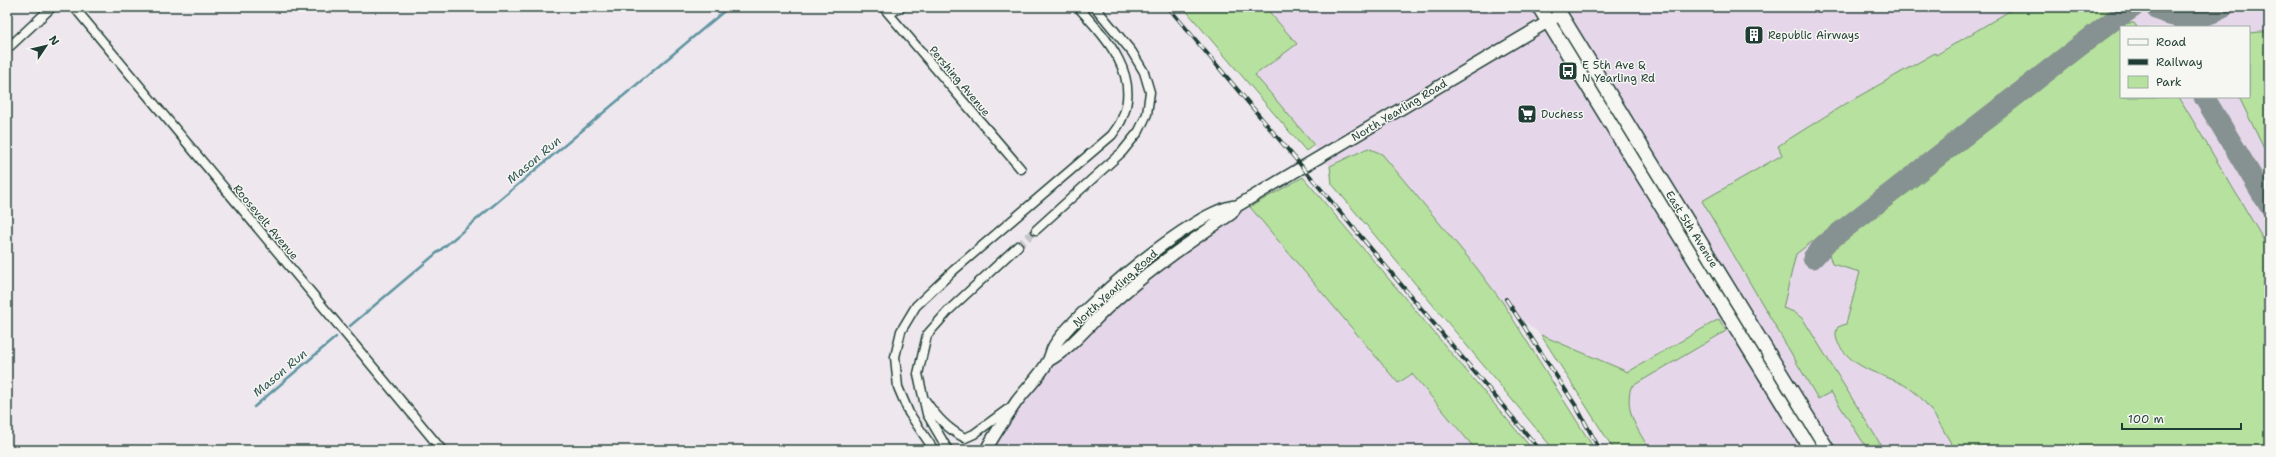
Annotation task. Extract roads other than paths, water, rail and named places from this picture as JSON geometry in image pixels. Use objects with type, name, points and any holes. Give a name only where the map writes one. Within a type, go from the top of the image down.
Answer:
[{"type":"main road","name":"East 5th Avenue","points":[[1539,7],[1810,450]]},
{"type":"main road","name":"East 5th Avenue","points":[[1558,11],[1828,450]]},
{"type":"main road","name":"North Yearling Road","points":[[986,450],[1016,402],[1048,361],[1053,347],[1085,312],[1131,271],[1193,224],[1226,206],[1237,206],[1548,22],[1558,11]]},
{"type":"street","points":[[7,49],[52,7]]},
{"type":"street","name":"Roosevelt Avenue","points":[[74,7],[442,450]]},
{"type":"street","points":[[886,10],[896,7]]},
{"type":"street","points":[[886,10],[901,7]]},
{"type":"street","points":[[934,450],[909,413],[898,387],[895,357],[901,331],[916,306],[954,270],[1112,134],[1123,116],[1128,95],[1127,76],[1118,56],[1078,7]]},
{"type":"street","points":[[1036,230],[1122,152],[1139,131],[1147,114],[1150,92],[1144,72],[1132,52],[1095,7]]},
{"type":"street","name":"Pershing Avenue","points":[[886,10],[1020,169]]},
{"type":"street","points":[[948,450],[927,414],[918,374],[927,334],[949,310],[1018,246]]},
{"type":"street","points":[[922,395],[939,420],[952,432],[965,438],[998,418],[1016,402]]},
{"type":"waterway","name":"Mason Run","points":[[350,326],[729,7]]},
{"type":"waterway","name":"Mason Run","points":[[254,407],[336,337]]},
{"type":"tunnel","points":[[1018,246],[1036,230]]},
{"type":"railway","points":[[1168,7],[1540,450]]},
{"type":"railway","points":[[1506,299],[1576,406],[1600,450]]},
{"type":"place","name":"Republic Airways","points":[[1754,35]]},
{"type":"place","name":"E 5th Ave & N Yearling Rd","points":[[1568,71]]},
{"type":"place","name":"Duchess","points":[[1527,114]]}]
